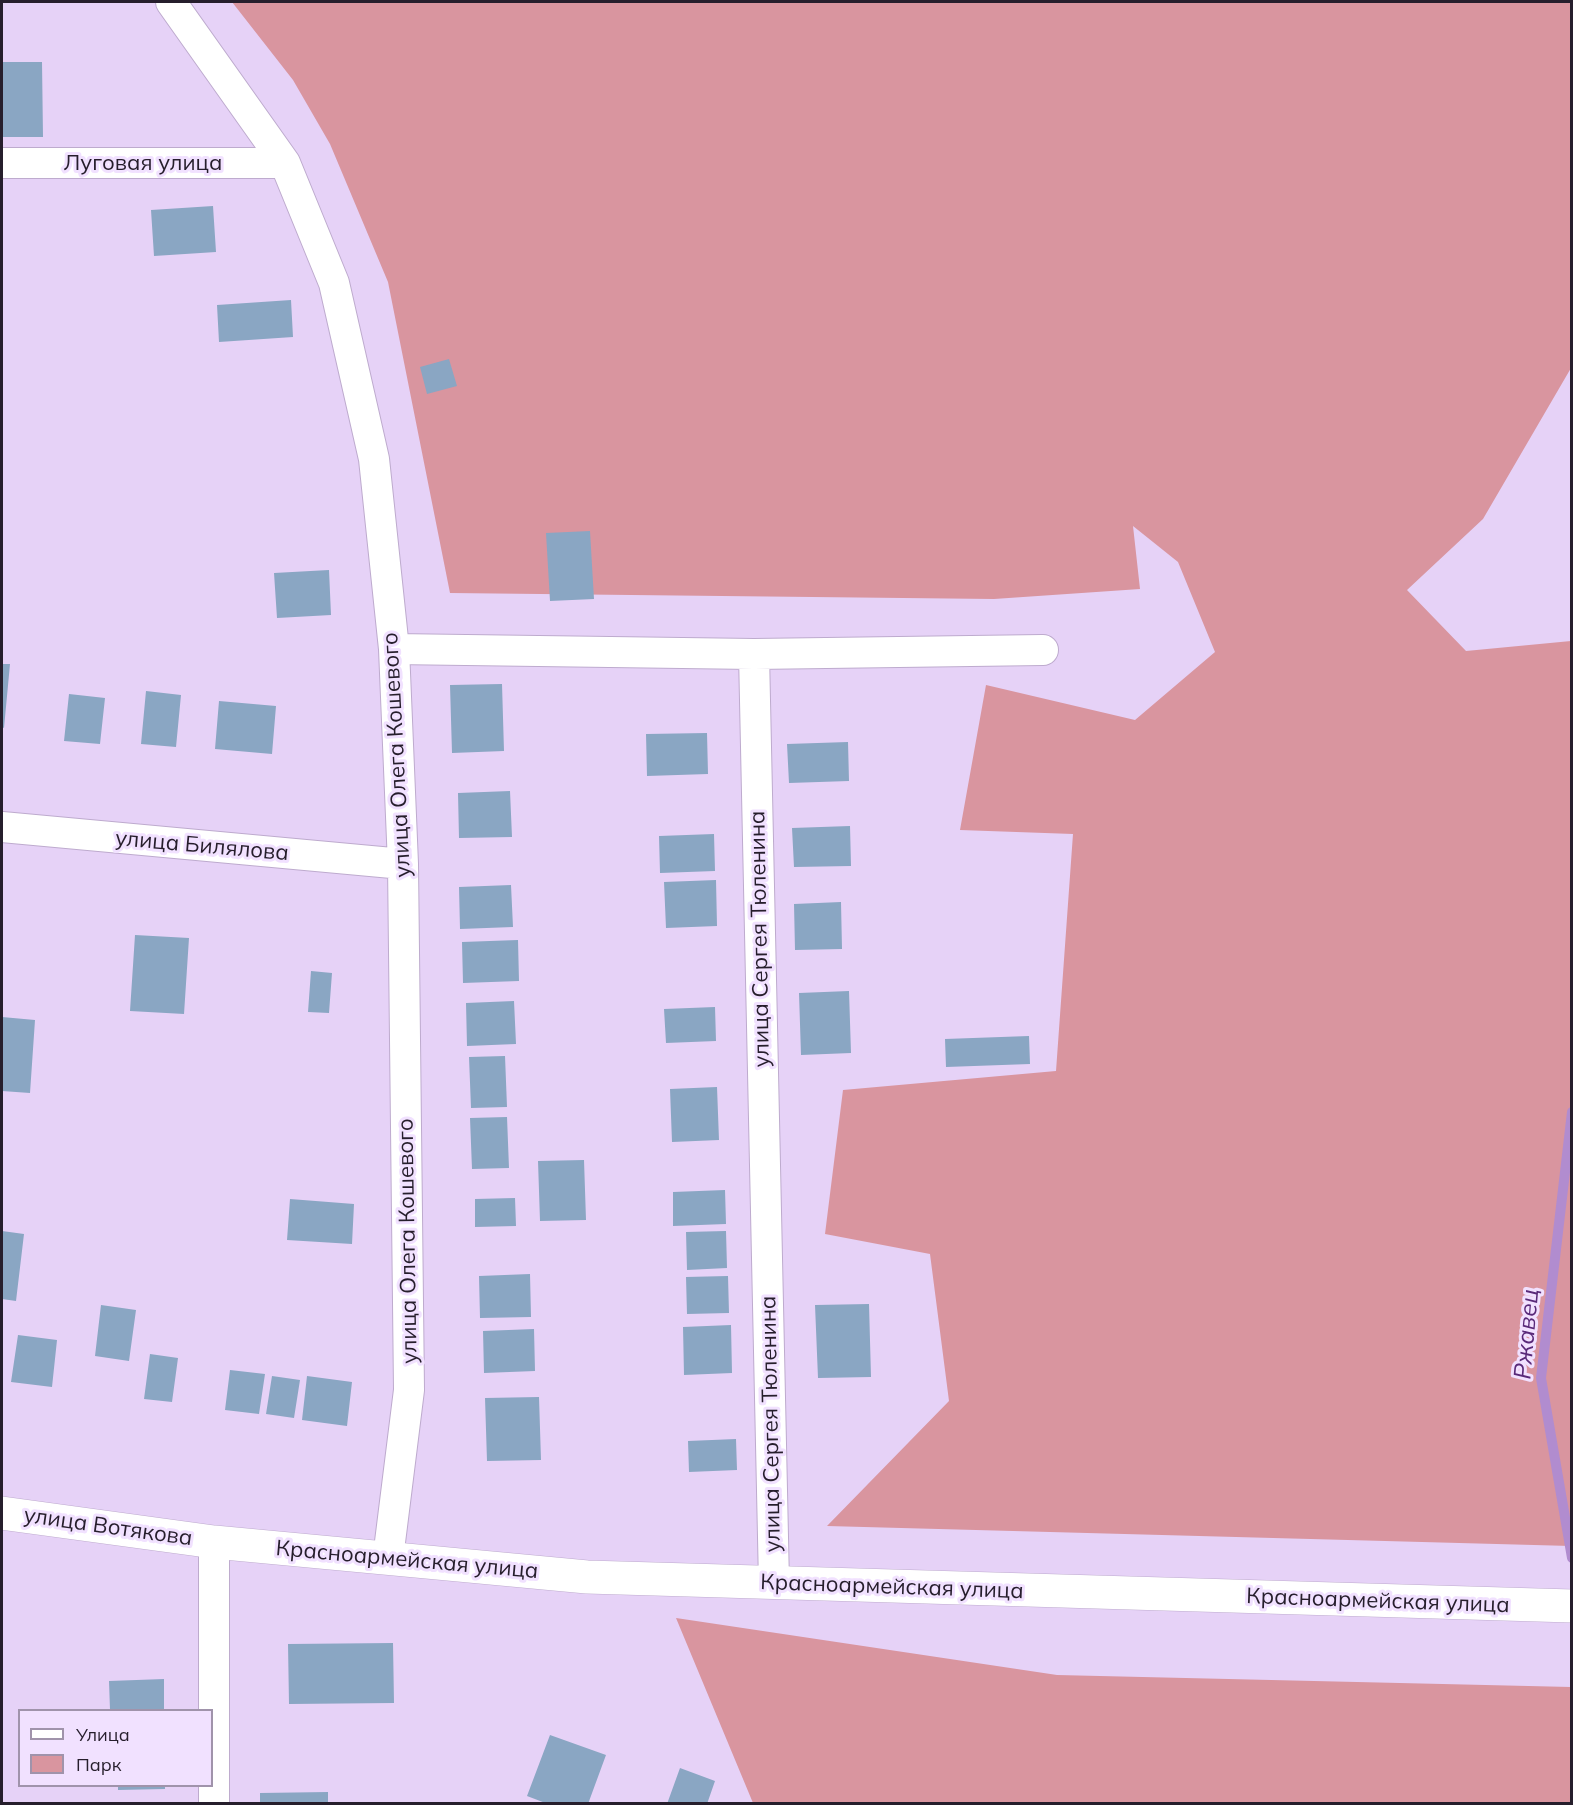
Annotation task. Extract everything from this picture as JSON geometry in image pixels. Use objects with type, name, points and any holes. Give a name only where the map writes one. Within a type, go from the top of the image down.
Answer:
[{"type":"street","name":"улица Олега Кошевого","points":[[171,2],[285,163],[334,283],[374,459],[394,649],[403,864],[409,1390],[388,1558]]},
{"type":"street","name":"Луговая улица","points":[[2,163],[285,163]]},
{"type":"street","points":[[394,649],[754,654],[1044,650]]},
{"type":"street","name":"улица Сергея Тюленина","points":[[754,654],[774,1583]]},
{"type":"street","name":"улица Билялова","points":[[2,827],[403,864]]},
{"type":"street","name":"улица Вотякова","points":[[2,1513],[214,1542]]},
{"type":"street","points":[[214,1542],[214,1803]]},
{"type":"street","name":"Красноармейская улица","points":[[214,1542],[586,1577],[1572,1606]]},
{"type":"green space","points":[[232,2],[1571,2],[1571,368],[1483,519],[1407,590],[1466,651],[1571,641],[1571,1546],[827,1526],[949,1401],[930,1254],[825,1234],[843,1090],[1056,1071],[1073,834],[960,830],[986,685],[1135,720],[1215,652],[1178,562],[1133,526],[1140,589],[994,599],[450,593],[388,282],[330,144],[293,80]]},
{"type":"green space","points":[[676,1618],[1057,1675],[1571,1687],[1571,1803],[753,1803]]},
{"type":"building","points":[[2,62],[42,62],[43,137],[2,137]]},
{"type":"building","points":[[213,206],[216,252],[154,256],[151,210]]},
{"type":"building","points":[[291,300],[293,337],[219,342],[217,305]]},
{"type":"building","points":[[449,359],[457,386],[427,394],[420,367]]},
{"type":"building","points":[[590,531],[594,599],[550,601],[546,533]]},
{"type":"building","points":[[329,570],[331,615],[277,618],[274,573]]},
{"type":"building","points":[[2,664],[10,664],[4,728],[2,727]]},
{"type":"building","points":[[502,684],[504,751],[452,753],[450,685]]},
{"type":"building","points":[[146,691],[181,695],[176,747],[141,744]]},
{"type":"building","points":[[69,694],[105,698],[100,744],[64,741]]},
{"type":"building","points":[[219,701],[276,706],[272,754],[215,749]]},
{"type":"building","points":[[707,733],[708,774],[647,776],[646,734]]},
{"type":"building","points":[[848,742],[849,781],[789,783],[787,744]]},
{"type":"building","points":[[510,791],[512,837],[459,838],[458,793]]},
{"type":"building","points":[[850,826],[851,866],[794,867],[792,828]]},
{"type":"building","points":[[714,834],[715,871],[660,873],[659,836]]},
{"type":"building","points":[[716,880],[717,926],[666,928],[664,882]]},
{"type":"building","points":[[511,885],[513,927],[460,929],[459,887]]},
{"type":"building","points":[[841,902],[842,949],[795,950],[794,904]]},
{"type":"building","points":[[135,935],[189,938],[184,1014],[130,1011]]},
{"type":"building","points":[[518,940],[519,981],[463,983],[462,942]]},
{"type":"building","points":[[311,971],[332,973],[329,1013],[308,1012]]},
{"type":"building","points":[[849,991],[851,1053],[801,1055],[799,993]]},
{"type":"building","points":[[514,1001],[516,1044],[467,1046],[466,1003]]},
{"type":"building","points":[[715,1007],[716,1041],[666,1043],[664,1009]]},
{"type":"building","points":[[2,1017],[35,1020],[30,1093],[2,1091]]},
{"type":"building","points":[[1029,1036],[1030,1064],[946,1067],[945,1039]]},
{"type":"building","points":[[505,1056],[507,1107],[471,1108],[469,1057]]},
{"type":"building","points":[[717,1087],[719,1140],[672,1142],[670,1089]]},
{"type":"building","points":[[507,1117],[509,1168],[472,1169],[470,1118]]},
{"type":"building","points":[[584,1160],[586,1220],[540,1221],[538,1161]]},
{"type":"building","points":[[725,1190],[726,1224],[673,1226],[673,1192]]},
{"type":"building","points":[[515,1198],[516,1226],[475,1227],[475,1199]]},
{"type":"building","points":[[290,1199],[354,1204],[352,1244],[287,1240]]},
{"type":"building","points":[[2,1231],[24,1234],[16,1301],[2,1299]]},
{"type":"building","points":[[726,1231],[727,1268],[687,1270],[686,1232]]},
{"type":"building","points":[[530,1274],[531,1317],[480,1318],[479,1276]]},
{"type":"building","points":[[728,1276],[729,1313],[687,1314],[686,1277]]},
{"type":"building","points":[[869,1304],[871,1377],[818,1378],[815,1305]]},
{"type":"building","points":[[101,1305],[136,1310],[129,1361],[95,1356]]},
{"type":"building","points":[[731,1325],[732,1373],[684,1375],[683,1327]]},
{"type":"building","points":[[534,1329],[535,1371],[484,1373],[483,1331]]},
{"type":"building","points":[[18,1335],[57,1340],[52,1387],[11,1382]]},
{"type":"building","points":[[150,1354],[178,1358],[172,1402],[144,1399]]},
{"type":"building","points":[[230,1370],[265,1374],[259,1414],[225,1410]]},
{"type":"building","points":[[272,1376],[300,1380],[294,1418],[266,1414]]},
{"type":"building","points":[[307,1376],[352,1382],[347,1426],[302,1420]]},
{"type":"building","points":[[539,1397],[541,1460],[487,1461],[485,1398]]},
{"type":"building","points":[[736,1439],[737,1470],[689,1472],[688,1441]]},
{"type":"building","points":[[393,1643],[394,1703],[289,1704],[288,1644]]},
{"type":"building","points":[[164,1679],[164,1709],[110,1709],[109,1681]]},
{"type":"building","points":[[550,1735],[606,1755],[588,1804],[548,1804],[527,1796]]},
{"type":"building","points":[[680,1768],[715,1781],[707,1804],[667,1804]]},
{"type":"building","points":[[118,1787],[165,1787],[165,1789],[118,1790]]},
{"type":"building","points":[[328,1792],[328,1804],[260,1804],[260,1793]]},
{"type":"waterway","name":"Ржавец","points":[[1572,1112],[1541,1378],[1572,1558]]}]
